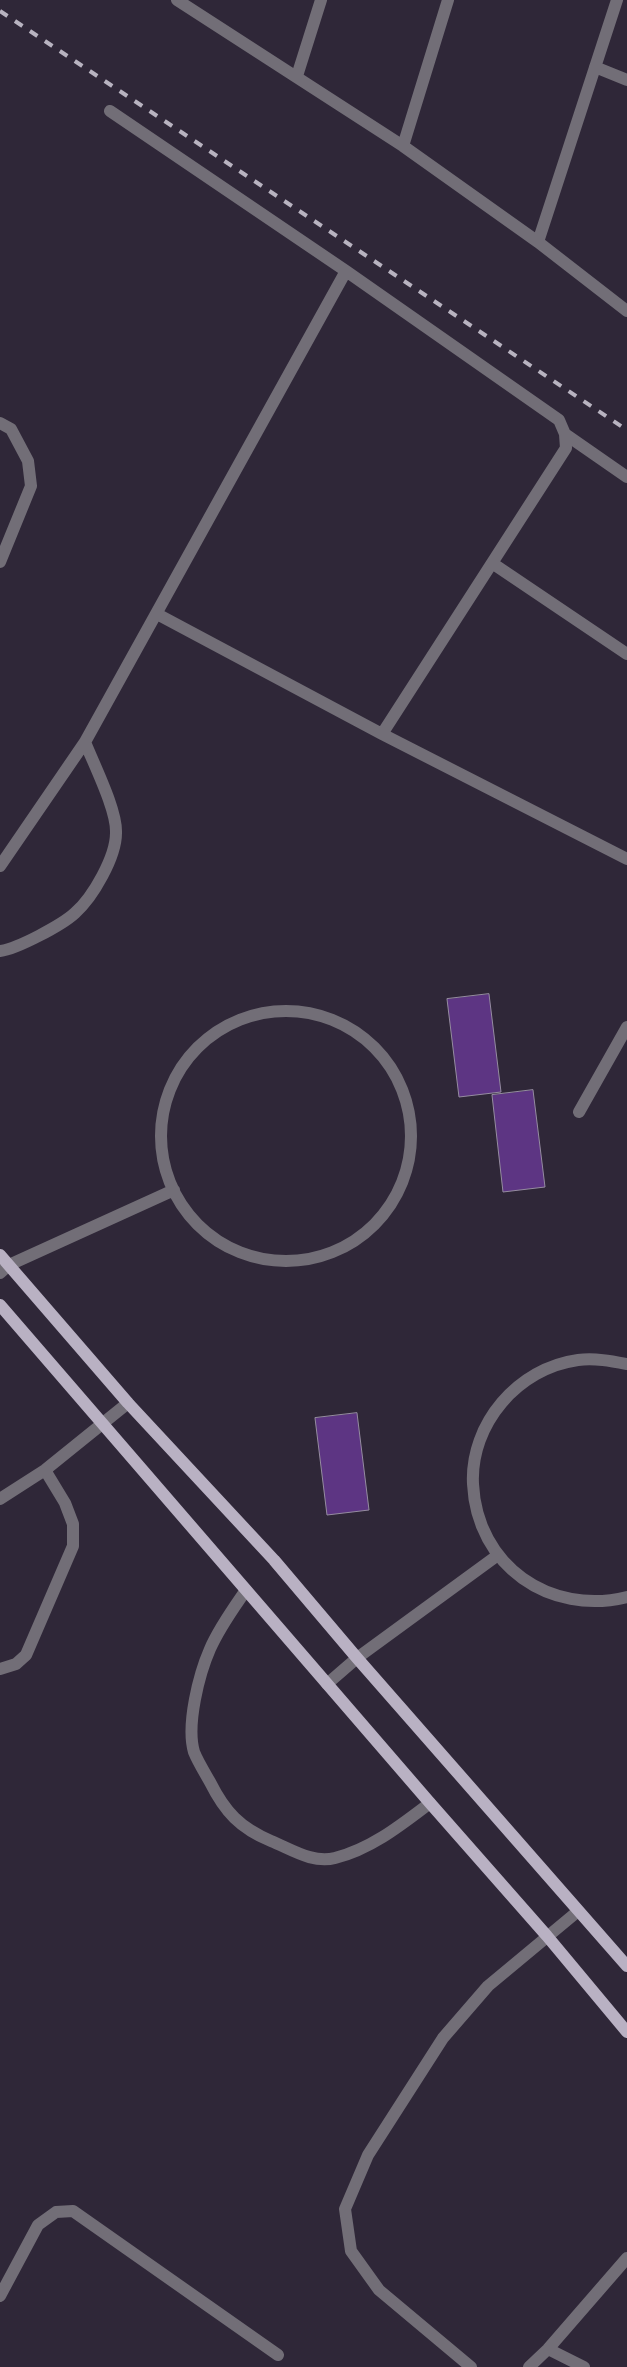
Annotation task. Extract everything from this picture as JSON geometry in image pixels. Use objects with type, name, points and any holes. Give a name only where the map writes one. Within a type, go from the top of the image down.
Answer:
[{"type":"main road","points":[[0,1255],[4,1269],[274,1560],[577,1912],[627,1966]]},
{"type":"main road","points":[[0,1305],[547,1936],[627,2032]]},
{"type":"street","points":[[177,0],[403,146],[538,242],[627,310]]},
{"type":"street","points":[[297,76],[321,0]]},
{"type":"street","points":[[403,146],[448,0]]},
{"type":"street","points":[[538,242],[617,0]]},
{"type":"street","points":[[595,67],[627,80]]},
{"type":"street","points":[[110,111],[346,271],[559,420],[565,434],[566,448],[382,734]]},
{"type":"street","points":[[0,866],[85,742],[346,271]]},
{"type":"street","points":[[0,423],[11,428],[28,461],[31,486],[0,562]]},
{"type":"street","points":[[565,434],[627,477]]},
{"type":"street","points":[[492,563],[627,654]]},
{"type":"street","points":[[157,614],[382,734],[627,859]]},
{"type":"street","points":[[0,951],[22,945],[74,914],[94,892],[113,850],[116,832],[113,815],[85,742]]},
{"type":"street","points":[[270,1011],[296,1011],[322,1016],[346,1026],[367,1040],[385,1060],[399,1082],[408,1107],[411,1133],[410,1159],[402,1184],[390,1207],[373,1227],[352,1243],[328,1254],[303,1261],[277,1261],[251,1257],[227,1247],[205,1232],[187,1212],[174,1190],[165,1165],[161,1139],[163,1113],[170,1088],[183,1065],[200,1045],[220,1029],[244,1017],[270,1011]]},
{"type":"street","points":[[579,1112],[627,1027]]},
{"type":"street","points":[[4,1269],[174,1190]]},
{"type":"street","points":[[627,1364],[604,1359],[586,1360],[553,1366],[530,1377],[510,1393],[494,1412],[482,1434],[475,1458],[473,1484],[476,1509],[485,1533],[498,1555],[515,1574],[536,1588],[560,1598],[585,1602],[627,1598]]},
{"type":"street","points":[[0,1499],[45,1470],[128,1404]]},
{"type":"street","points":[[0,1670],[16,1664],[26,1655],[73,1546],[73,1524],[65,1503],[45,1470]]},
{"type":"street","points":[[327,1684],[357,1658],[498,1555]]},
{"type":"street","points":[[246,1590],[210,1649],[193,1709],[191,1732],[194,1752],[215,1792],[233,1818],[251,1832],[315,1859],[334,1859],[355,1852],[388,1835],[430,1803]]},
{"type":"street","points":[[471,2367],[379,2290],[351,2251],[345,2209],[368,2155],[443,2038],[488,1986],[577,1912]]},
{"type":"street","points":[[0,2296],[38,2225],[56,2212],[73,2211],[278,2355]]},
{"type":"street","points":[[529,2367],[548,2349],[627,2258]]},
{"type":"street","points":[[548,2349],[584,2367]]},
{"type":"building","points":[[489,994],[501,1092],[459,1097],[447,999]]},
{"type":"building","points":[[533,1090],[545,1187],[503,1192],[492,1095]]},
{"type":"building","points":[[357,1413],[369,1510],[327,1515],[315,1418]]},
{"type":"railway","points":[[0,11],[627,430]]}]
